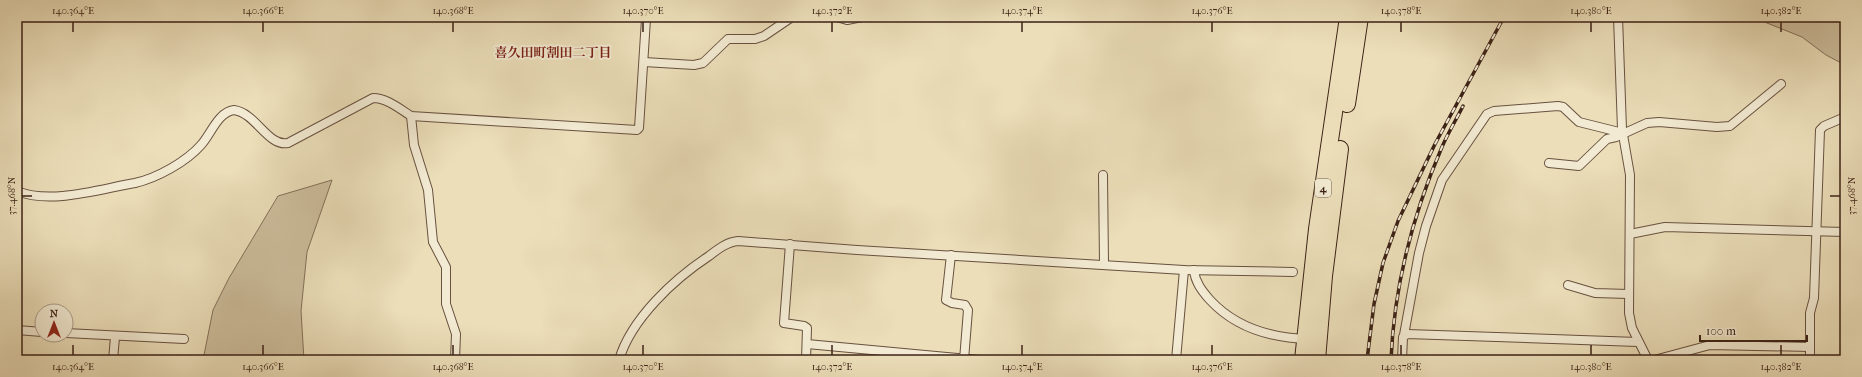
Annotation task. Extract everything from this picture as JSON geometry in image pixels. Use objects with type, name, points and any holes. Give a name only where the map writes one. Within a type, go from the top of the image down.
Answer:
[{"type":"highway","name":"4","points":[[1317,360],[1312,339],[1319,216],[1348,17]]},
{"type":"highway","name":"4","points":[[1303,360],[1312,339],[1360,17]]},
{"type":"street","points":[[644,62],[694,65],[703,63],[728,39],[754,39],[764,36],[792,17]]},
{"type":"street","points":[[837,17],[847,20],[862,17]]},
{"type":"street","points":[[1618,17],[1623,133],[1630,175],[1628,294],[1632,328],[1648,360]]},
{"type":"street","points":[[17,191],[31,196],[51,197],[148,180],[163,173],[201,145],[222,116],[231,111],[237,111],[250,117],[276,142],[284,143],[288,143],[373,98],[386,101],[411,116],[637,130],[639,128],[646,19]]},
{"type":"street","points":[[1549,163],[1579,166],[1601,143],[1647,123],[1659,122],[1717,127],[1730,126],[1781,84]]},
{"type":"street","points":[[1402,360],[1402,337],[1404,334],[1419,254],[1426,226],[1442,180],[1487,114],[1494,111],[1558,106],[1563,107],[1579,122],[1623,133]]},
{"type":"street","points":[[411,116],[411,128],[414,145],[428,190],[433,242],[446,267],[446,304],[457,338],[455,360]]},
{"type":"street","points":[[1810,360],[1810,312],[1814,298],[1820,130],[1824,126],[1845,117]]},
{"type":"street","points":[[1103,175],[1104,264]]},
{"type":"street","points":[[1630,234],[1665,227],[1845,232]]},
{"type":"street","points":[[618,360],[624,346],[639,322],[665,290],[724,245],[738,240],[1184,270],[1293,272]]},
{"type":"street","points":[[790,244],[784,323],[806,327],[808,330],[806,360]]},
{"type":"street","points":[[951,255],[946,300],[952,303],[965,305],[968,310],[964,359]]},
{"type":"street","points":[[1176,360],[1184,270]]},
{"type":"street","points":[[1194,270],[1196,279],[1203,292],[1230,318],[1243,326],[1277,337],[1312,339]]},
{"type":"street","points":[[1568,285],[1595,294],[1628,294]]},
{"type":"street","points":[[17,330],[34,331]]},
{"type":"street","points":[[74,334],[114,337],[184,339]]},
{"type":"street","points":[[1404,334],[1638,342]]},
{"type":"street","points":[[113,360],[114,337]]},
{"type":"street","points":[[807,344],[979,360]]},
{"type":"street","points":[[1654,360],[1710,345],[1810,347]]},
{"type":"shaded area","points":[[1752,17],[1845,17],[1845,65],[1826,55],[1802,37]]},
{"type":"shaded area","points":[[332,180],[307,252],[301,311],[304,360],[203,360],[213,310],[229,278],[278,196]]},
{"type":"railway","points":[[1367,360],[1374,304],[1383,263],[1398,221],[1435,144],[1504,17]]},
{"type":"railway","points":[[1391,360],[1396,305],[1414,225],[1422,198],[1442,147],[1463,106]]},
{"type":"district","name":"喜久田町割田二丁目","points":[[553,52]]}]
